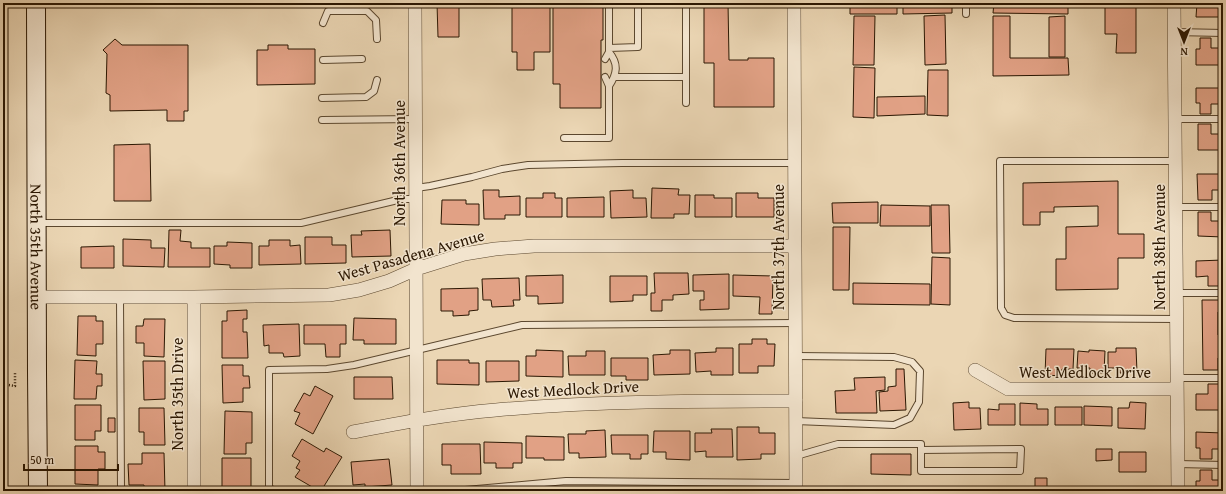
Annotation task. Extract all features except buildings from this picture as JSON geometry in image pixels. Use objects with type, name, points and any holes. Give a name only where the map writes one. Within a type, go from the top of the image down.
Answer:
[{"type":"main road","name":"North 35th Avenue","points":[[36,3],[36,297],[38,491]]},
{"type":"street","name":"North 36th Avenue","points":[[415,3],[417,491]]},
{"type":"street","name":"North 37th Avenue","points":[[794,3],[796,487]]},
{"type":"street","name":"North 38th Avenue","points":[[1174,3],[1178,491]]},
{"type":"street","name":"West Pasadena Avenue","points":[[36,297],[120,298],[328,295],[359,290],[389,281],[416,269],[464,254],[495,249],[534,246],[795,246]]},
{"type":"street","name":"North 35th Drive","points":[[194,297],[194,491]]},
{"type":"street","name":"West Medlock Drive","points":[[975,370],[1008,389],[1177,383]]},
{"type":"street","name":"West Medlock Drive","points":[[352,432],[417,420],[495,410],[546,406],[613,403],[796,401]]},
{"type":"lane","points":[[605,59],[609,50],[610,3]]},
{"type":"lane","points":[[609,50],[638,47],[638,3]]},
{"type":"lane","points":[[686,3],[686,103]]},
{"type":"lane","points":[[966,3],[966,14]]},
{"type":"lane","points":[[323,23],[328,11],[367,10],[376,20],[377,38]]},
{"type":"lane","points":[[1175,32],[1223,33]]},
{"type":"lane","points":[[609,50],[615,59],[615,77],[609,86]]},
{"type":"lane","points":[[323,60],[362,59]]},
{"type":"lane","points":[[564,138],[609,138],[609,86],[605,77]]},
{"type":"lane","points":[[615,77],[686,77]]},
{"type":"lane","points":[[322,98],[366,97],[374,91],[377,80]]},
{"type":"lane","points":[[322,120],[416,119]]},
{"type":"lane","points":[[1175,119],[1223,119]]},
{"type":"lane","points":[[1176,161],[1000,161],[1000,176],[1001,308],[1005,315],[1014,318],[1177,319]]},
{"type":"lane","points":[[36,223],[301,223],[402,199],[430,186],[528,164],[794,164]]},
{"type":"lane","points":[[1176,207],[1223,207]]},
{"type":"lane","points":[[1177,293],[1223,293]]},
{"type":"lane","points":[[120,298],[121,491]]},
{"type":"lane","points":[[272,491],[269,486],[269,370],[328,369],[354,365],[522,325],[796,323]]},
{"type":"lane","points":[[796,356],[894,357],[912,362],[920,371],[919,402],[910,418],[894,424],[796,421]]},
{"type":"lane","points":[[1177,383],[1223,378]]},
{"type":"lane","points":[[796,456],[838,444],[921,444],[921,450],[921,471],[1020,471],[1021,449],[921,450]]},
{"type":"lane","points":[[1178,464],[1223,464]]},
{"type":"lane","points":[[454,491],[566,481],[796,487]]},
{"type":"path","points":[[3,384],[15,386],[15,372]]}]
